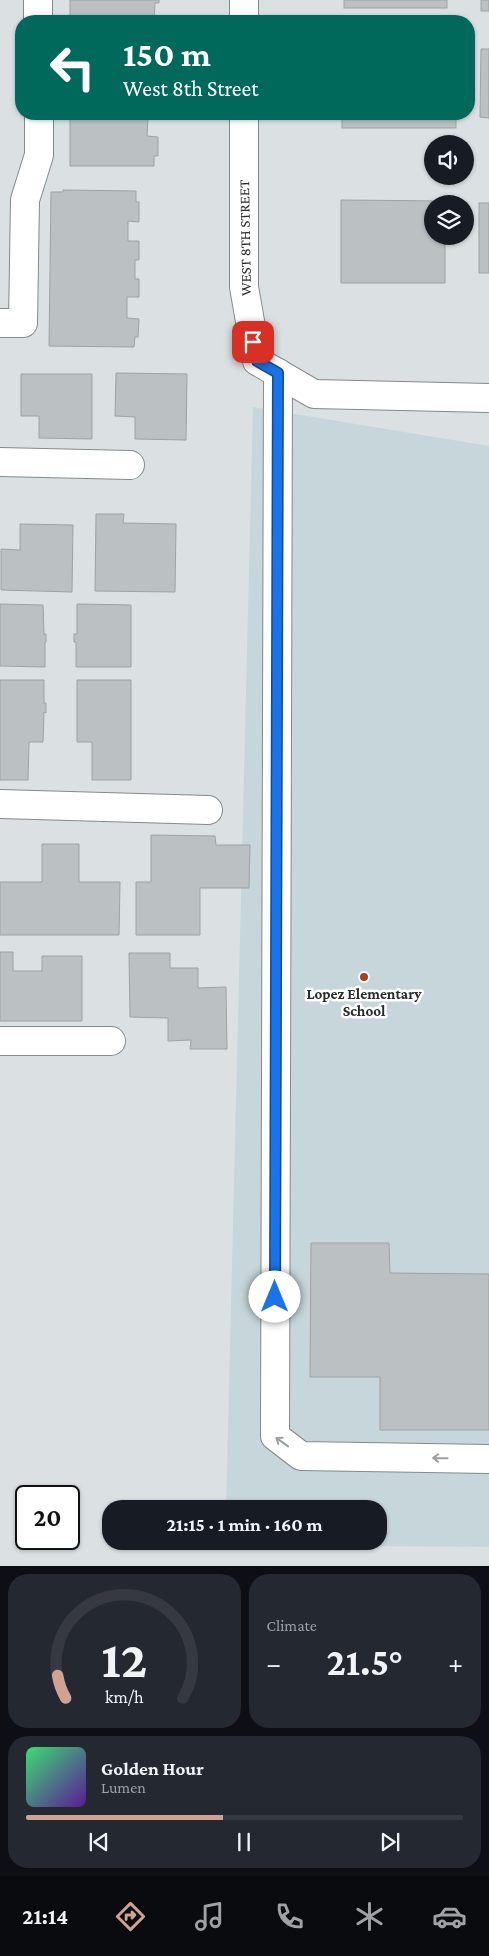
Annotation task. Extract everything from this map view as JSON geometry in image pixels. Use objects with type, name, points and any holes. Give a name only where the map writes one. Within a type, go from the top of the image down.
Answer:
[{"type":"street","points":[[38,0],[38,15]]},
{"type":"street","points":[[244,0],[244,15]]},
{"type":"street","points":[[0,323],[23,323],[25,200],[39,156],[39,120]]},
{"type":"street","name":"WEST 8TH STREET","points":[[244,120],[244,287],[257,361],[314,394],[489,398]]},
{"type":"street","points":[[278,373],[275,1436],[301,1456],[489,1459]]},
{"type":"street","points":[[0,462],[130,465]]},
{"type":"street","points":[[0,804],[208,810]]},
{"type":"street","points":[[0,1041],[111,1041]]},
{"type":"shaded area","name":"Lopez Elementary School","points":[[253,407],[489,446],[489,1547],[387,1546],[387,1500],[226,1500]]},
{"type":"building","points":[[70,0],[159,0],[159,3],[155,3],[154,15],[70,15]]},
{"type":"building","points":[[344,0],[447,0],[447,8],[344,8]]},
{"type":"building","points":[[481,0],[489,0],[489,11],[481,11]]},
{"type":"building","points":[[481,49],[489,49],[489,118],[480,117]]},
{"type":"building","points":[[70,120],[148,120],[147,136],[158,137],[158,156],[154,156],[154,166],[70,166]]},
{"type":"building","points":[[342,120],[456,120],[456,128],[342,128]]},
{"type":"building","points":[[63,190],[136,191],[136,202],[139,202],[139,222],[128,221],[128,241],[139,241],[139,260],[135,260],[135,279],[139,279],[139,297],[127,297],[127,318],[139,319],[138,337],[135,337],[134,347],[49,346],[51,192],[63,192]]},
{"type":"building","points":[[341,200],[424,201],[424,245],[445,245],[445,283],[341,283]]},
{"type":"building","points":[[479,203],[489,203],[489,273],[479,273]]},
{"type":"building","points":[[116,373],[187,374],[186,440],[135,439],[135,417],[115,416]]},
{"type":"building","points":[[21,374],[92,374],[92,439],[39,438],[39,416],[21,416]]},
{"type":"building","points":[[96,514],[124,514],[123,523],[176,524],[175,592],[95,591]]},
{"type":"building","points":[[20,524],[73,525],[72,592],[1,590],[1,549],[20,550]]},
{"type":"building","points":[[0,604],[43,605],[44,634],[46,634],[45,667],[0,666]]},
{"type":"building","points":[[77,604],[131,605],[131,667],[76,667],[76,642],[74,642],[74,634],[77,634]]},
{"type":"building","points":[[0,680],[44,680],[46,713],[44,712],[43,742],[29,742],[28,780],[0,780]]},
{"type":"building","points":[[77,680],[131,680],[131,780],[92,780],[92,742],[77,742]]},
{"type":"building","points":[[151,835],[215,836],[216,845],[250,845],[249,888],[200,888],[200,935],[136,935],[136,882],[151,882]]},
{"type":"building","points":[[42,844],[79,844],[79,882],[120,882],[119,935],[0,935],[0,882],[42,882]]},
{"type":"building","points":[[0,952],[13,952],[13,971],[42,971],[42,956],[82,956],[82,1021],[0,1021]]},
{"type":"building","points":[[129,953],[170,953],[170,968],[198,968],[198,988],[226,987],[227,1049],[190,1049],[191,1040],[168,1041],[168,1018],[130,1017]]},
{"type":"building","points":[[311,1243],[389,1243],[390,1273],[489,1274],[489,1430],[380,1430],[380,1377],[310,1377]]},
{"type":"place","name":"Lopez Elementary School","points":[[364,977]]},
{"type":"route","points":[[253,342],[257,361],[278,373],[275,1297]]}]
